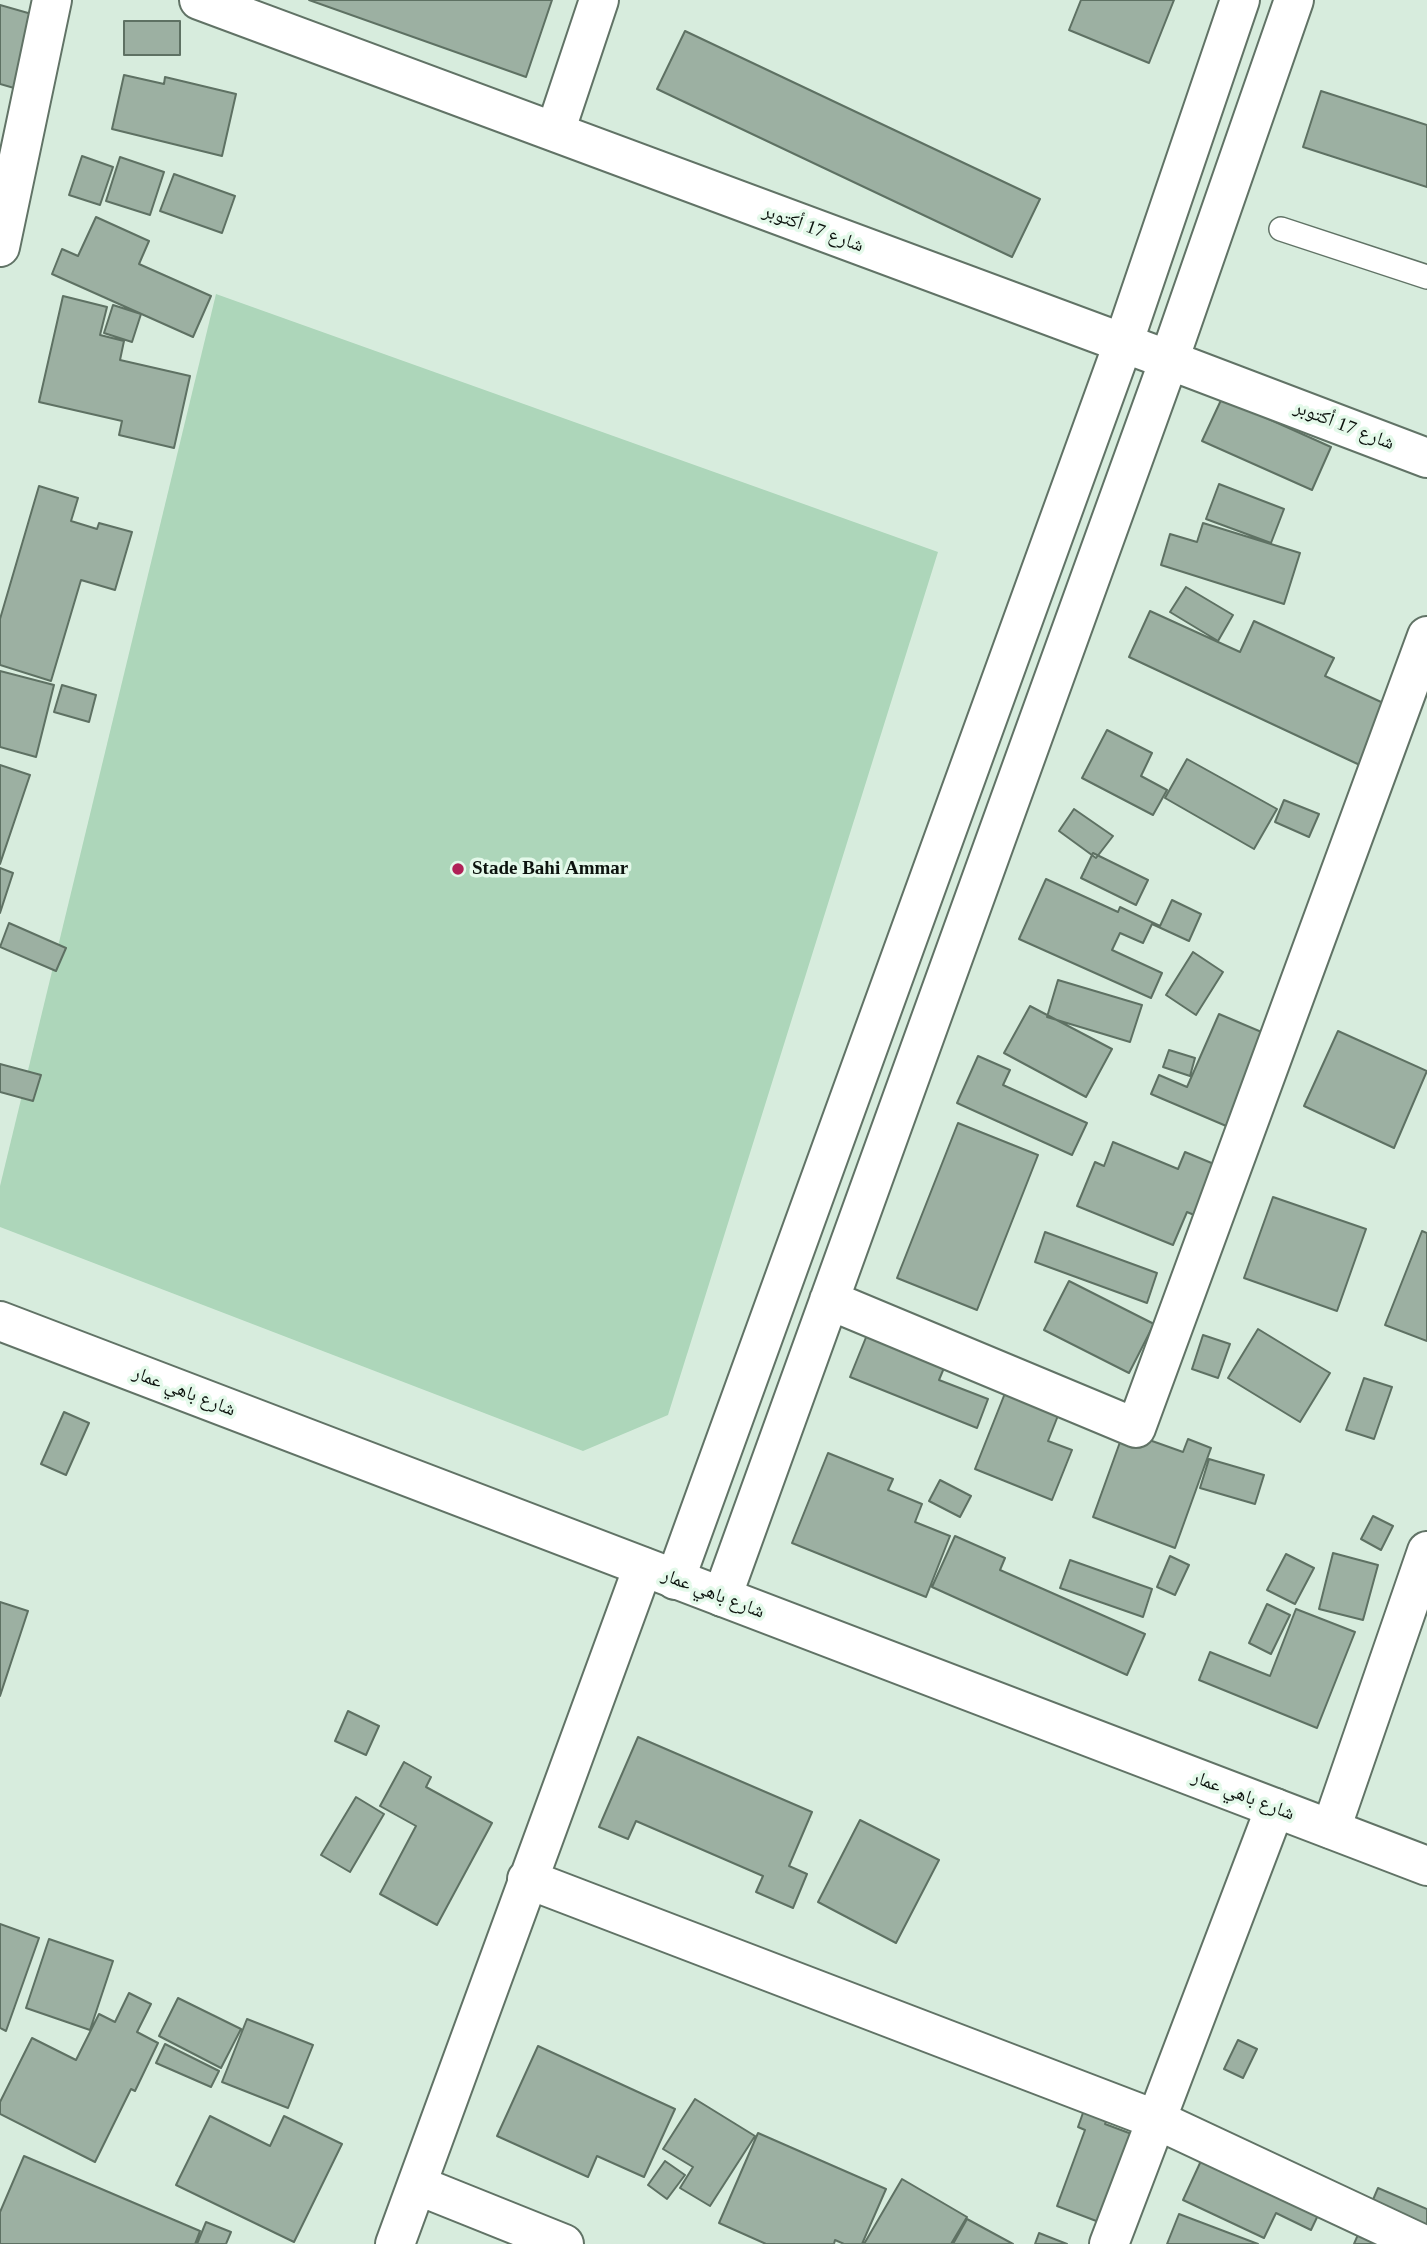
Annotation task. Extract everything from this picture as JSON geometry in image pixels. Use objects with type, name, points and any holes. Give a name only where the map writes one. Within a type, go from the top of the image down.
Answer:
[{"type":"street","points":[[0,247],[52,0]]},
{"type":"street","name":"شارع 17 أكتوبر","points":[[199,0],[1427,458]]},
{"type":"street","points":[[555,132],[599,0]]},
{"type":"street","points":[[395,2244],[527,1879],[659,1573],[1123,344],[1240,0]]},
{"type":"street","points":[[722,1597],[1169,360],[1294,0]]},
{"type":"street","points":[[829,1300],[1136,1428],[1427,636]]},
{"type":"street","name":"شارع باهي عمار","points":[[2,1327],[659,1573],[1427,1866]]},
{"type":"street","points":[[1331,1829],[1427,1550]]},
{"type":"street","points":[[1110,2244],[1275,1808]]},
{"type":"street","points":[[527,1879],[1157,2120],[1422,2244]]},
{"type":"street","points":[[417,2185],[564,2244]]},
{"type":"lane","points":[[1281,229],[1427,276]]},
{"type":"green space","name":"Stade Bahi Ammar","points":[[216,294],[938,552],[668,1415],[583,1451],[0,1227],[0,1186]]},
{"type":"building","points":[[309,0],[552,0],[526,77]]},
{"type":"building","points":[[1081,0],[1174,0],[1149,63],[1069,30]]},
{"type":"building","points":[[0,5],[42,17],[21,90],[0,84]]},
{"type":"building","points":[[124,21],[180,21],[180,55],[124,55]]},
{"type":"building","points":[[685,31],[1040,199],[1012,257],[657,89]]},
{"type":"building","points":[[124,75],[164,84],[165,77],[236,94],[222,156],[112,129]]},
{"type":"building","points":[[1321,91],[1427,125],[1427,187],[1303,147]]},
{"type":"building","points":[[82,156],[113,167],[100,205],[69,195]]},
{"type":"building","points":[[120,157],[164,172],[150,215],[106,201]]},
{"type":"building","points":[[174,174],[235,196],[222,233],[160,211]]},
{"type":"building","points":[[96,217],[149,241],[139,264],[211,296],[193,337],[52,274],[62,249],[78,256]]},
{"type":"building","points":[[63,296],[107,307],[100,335],[124,341],[120,360],[190,376],[174,448],[119,435],[122,421],[39,402]]},
{"type":"building","points":[[113,305],[141,314],[132,342],[104,333]]},
{"type":"building","points":[[1222,398],[1331,447],[1312,490],[1202,441]]},
{"type":"building","points":[[1219,484],[1284,509],[1271,543],[1206,519]]},
{"type":"building","points":[[39,486],[78,498],[71,521],[97,529],[99,523],[132,532],[115,590],[81,580],[51,681],[0,665],[0,619]]},
{"type":"building","points":[[1203,523],[1300,553],[1284,604],[1161,565],[1170,534],[1197,542]]},
{"type":"building","points":[[1186,587],[1233,615],[1218,641],[1170,612]]},
{"type":"building","points":[[1150,611],[1240,652],[1254,621],[1334,658],[1325,676],[1407,714],[1379,774],[1129,657]]},
{"type":"building","points":[[0,671],[54,685],[36,757],[0,747]]},
{"type":"building","points":[[62,685],[96,695],[89,722],[54,712]]},
{"type":"building","points":[[1107,730],[1152,753],[1141,776],[1167,790],[1153,815],[1082,778]]},
{"type":"building","points":[[1187,759],[1277,809],[1254,849],[1165,798]]},
{"type":"building","points":[[0,765],[30,775],[0,864]]},
{"type":"building","points":[[1284,800],[1319,814],[1309,837],[1275,822]]},
{"type":"building","points":[[1074,809],[1113,836],[1096,858],[1059,831]]},
{"type":"building","points":[[1093,853],[1148,880],[1136,905],[1081,878]]},
{"type":"building","points":[[0,868],[13,873],[0,913]]},
{"type":"building","points":[[1046,879],[1118,912],[1120,907],[1160,926],[1172,900],[1201,914],[1189,941],[1152,924],[1143,943],[1120,933],[1112,950],[1162,973],[1151,998],[1019,939]]},
{"type":"building","points":[[9,923],[66,948],[56,971],[0,947]]},
{"type":"building","points":[[1193,952],[1223,972],[1196,1015],[1166,995]]},
{"type":"building","points":[[1058,980],[1142,1005],[1130,1042],[1047,1017]]},
{"type":"building","points":[[1030,1006],[1112,1049],[1086,1097],[1004,1053]]},
{"type":"building","points":[[1219,1014],[1278,1039],[1238,1131],[1151,1094],[1159,1075],[1187,1087]]},
{"type":"building","points":[[1338,1031],[1427,1071],[1394,1148],[1304,1106]]},
{"type":"building","points":[[1169,1050],[1195,1058],[1190,1076],[1163,1067]]},
{"type":"building","points":[[978,1056],[1010,1070],[1003,1085],[1087,1123],[1072,1155],[957,1103]]},
{"type":"building","points":[[0,1064],[41,1075],[33,1101],[0,1092]]},
{"type":"building","points":[[958,1123],[1038,1155],[977,1310],[897,1278]]},
{"type":"building","points":[[1113,1142],[1178,1169],[1185,1152],[1226,1169],[1206,1220],[1187,1212],[1173,1245],[1077,1206],[1095,1162],[1104,1166]]},
{"type":"building","points":[[1273,1197],[1366,1229],[1337,1311],[1244,1278]]},
{"type":"building","points":[[1422,1231],[1427,1233],[1427,1341],[1385,1325]]},
{"type":"building","points":[[1045,1232],[1157,1273],[1147,1303],[1035,1262]]},
{"type":"building","points":[[1069,1281],[1154,1324],[1129,1373],[1044,1330]]},
{"type":"building","points":[[873,1320],[951,1351],[939,1380],[988,1399],[977,1428],[850,1377]]},
{"type":"building","points":[[1258,1329],[1330,1373],[1300,1422],[1228,1378]]},
{"type":"building","points":[[1203,1335],[1230,1344],[1218,1378],[1192,1369]]},
{"type":"building","points":[[1013,1373],[1059,1413],[1048,1441],[1072,1450],[1052,1500],[975,1469]]},
{"type":"building","points":[[1364,1378],[1392,1387],[1374,1439],[1346,1430]]},
{"type":"building","points":[[64,1412],[89,1423],[66,1475],[41,1464]]},
{"type":"building","points":[[1124,1431],[1183,1452],[1188,1439],[1211,1448],[1175,1548],[1093,1517]]},
{"type":"building","points":[[828,1453],[893,1479],[888,1490],[922,1504],[915,1522],[950,1536],[926,1597],[792,1543]]},
{"type":"building","points":[[1209,1459],[1264,1475],[1255,1504],[1200,1488]]},
{"type":"building","points":[[940,1480],[971,1496],[960,1517],[929,1501]]},
{"type":"building","points":[[1373,1516],[1393,1526],[1381,1550],[1361,1539]]},
{"type":"building","points":[[955,1536],[1005,1558],[1000,1570],[1145,1634],[1127,1675],[932,1587]]},
{"type":"building","points":[[1333,1553],[1378,1565],[1363,1620],[1319,1609]]},
{"type":"building","points":[[1286,1554],[1314,1568],[1295,1604],[1267,1590]]},
{"type":"building","points":[[1170,1556],[1189,1565],[1175,1595],[1157,1587]]},
{"type":"building","points":[[1070,1560],[1152,1589],[1143,1617],[1060,1588]]},
{"type":"building","points":[[0,1602],[28,1611],[0,1696]]},
{"type":"building","points":[[1267,1604],[1290,1615],[1271,1654],[1249,1643]]},
{"type":"building","points":[[1296,1609],[1355,1632],[1317,1728],[1199,1680],[1210,1652],[1270,1676]]},
{"type":"building","points":[[348,1711],[379,1726],[366,1755],[335,1741]]},
{"type":"building","points":[[638,1737],[812,1812],[789,1866],[807,1874],[793,1908],[756,1892],[763,1876],[636,1821],[628,1839],[599,1827]]},
{"type":"building","points":[[404,1762],[431,1777],[426,1787],[492,1823],[437,1925],[380,1894],[416,1826],[380,1806]]},
{"type":"building","points":[[356,1797],[384,1814],[350,1872],[321,1855]]},
{"type":"building","points":[[860,1820],[939,1860],[896,1943],[818,1902]]},
{"type":"building","points":[[0,1924],[39,1938],[6,2031],[0,2028]]},
{"type":"building","points":[[49,1939],[113,1961],[90,2030],[26,2008]]},
{"type":"building","points":[[129,1993],[151,2004],[137,2032],[158,2043],[135,2091],[131,2089],[95,2162],[0,2114],[0,2102],[32,2038],[76,2060],[99,2014],[115,2022]]},
{"type":"building","points":[[178,1998],[241,2029],[221,2068],[159,2036]]},
{"type":"building","points":[[247,2019],[313,2045],[288,2108],[222,2082]]},
{"type":"building","points":[[1238,2040],[1257,2049],[1243,2078],[1224,2069]]},
{"type":"building","points":[[165,2044],[219,2071],[211,2087],[156,2063]]},
{"type":"building","points":[[538,2046],[675,2109],[644,2177],[597,2156],[588,2177],[497,2136]]},
{"type":"building","points":[[1090,2093],[1112,2106],[1105,2124],[1145,2139],[1112,2227],[1057,2206],[1085,2130],[1078,2127]]},
{"type":"building","points":[[695,2099],[755,2136],[710,2206],[680,2188],[693,2167],[663,2149]]},
{"type":"building","points":[[210,2116],[270,2146],[284,2116],[342,2144],[294,2242],[176,2185]]},
{"type":"building","points":[[758,2133],[886,2189],[862,2244],[844,2244],[835,2240],[834,2244],[766,2244],[719,2223]]},
{"type":"building","points":[[1212,2137],[1329,2192],[1311,2230],[1276,2213],[1264,2238],[1183,2200]]},
{"type":"building","points":[[24,2156],[200,2231],[195,2244],[0,2244],[0,2212]]},
{"type":"building","points":[[665,2161],[685,2175],[667,2199],[648,2185]]},
{"type":"building","points":[[902,2179],[967,2217],[951,2244],[864,2244]]},
{"type":"building","points":[[1378,2188],[1427,2209],[1427,2244],[1354,2244]]},
{"type":"building","points":[[1179,2214],[1258,2244],[1167,2244]]},
{"type":"building","points":[[967,2219],[1013,2244],[953,2244]]},
{"type":"building","points":[[206,2222],[231,2232],[226,2244],[197,2244]]},
{"type":"building","points":[[1039,2233],[1067,2244],[1035,2244]]},
{"type":"place","name":"Stade Bahi Ammar","points":[[458,869]]}]
